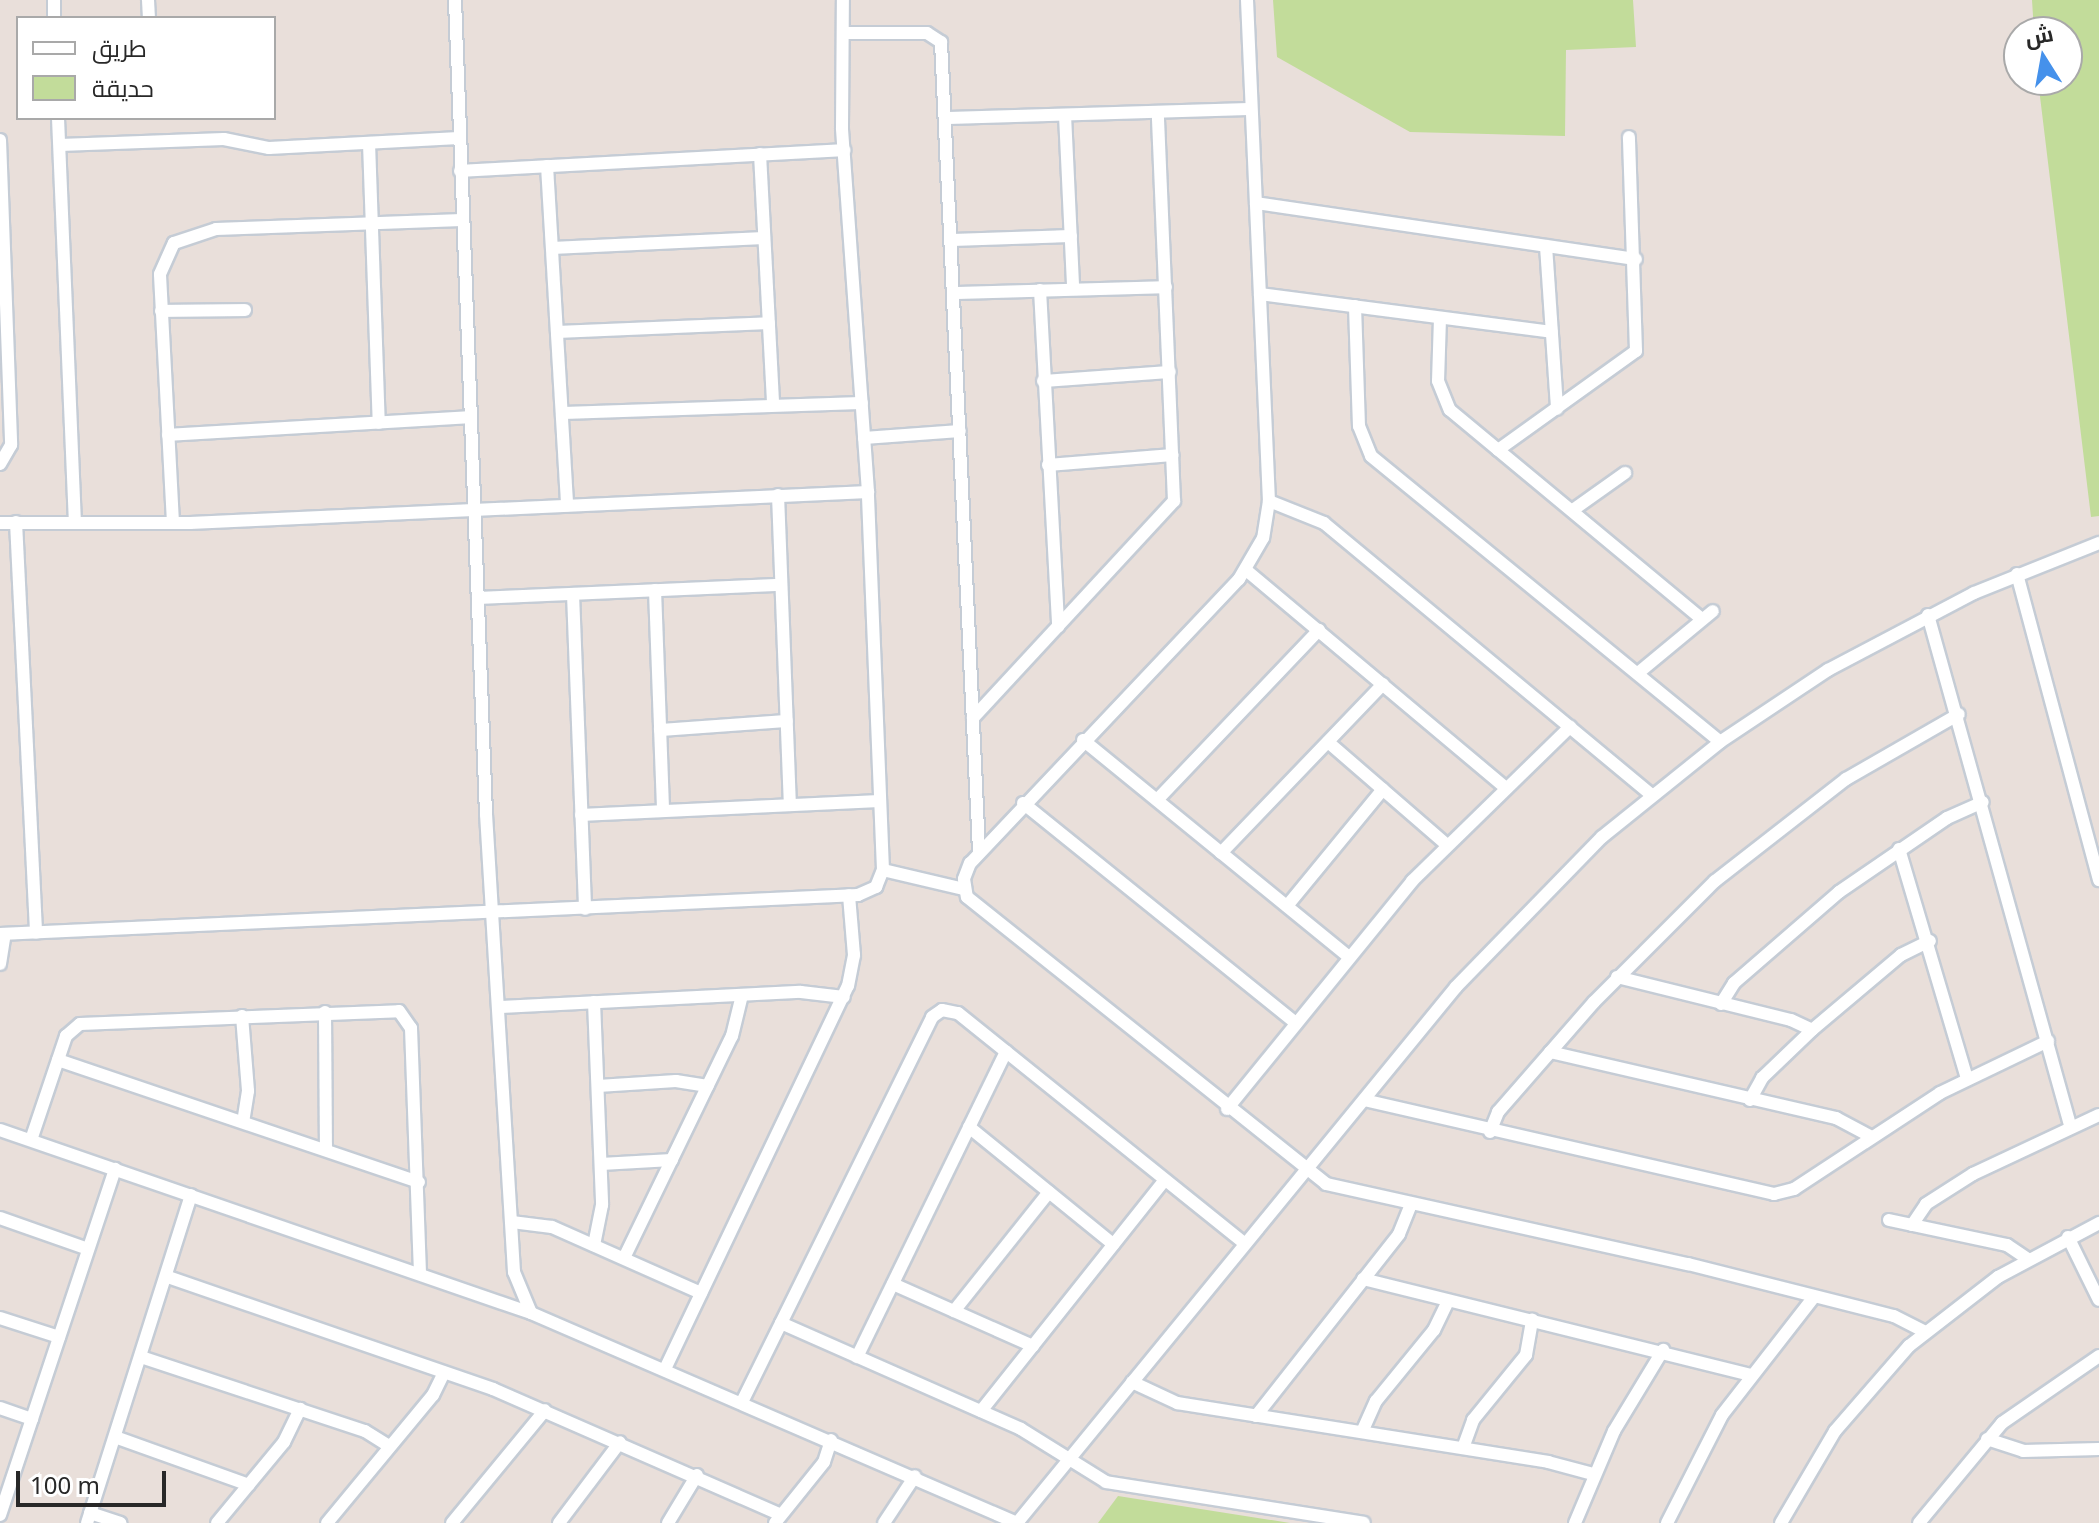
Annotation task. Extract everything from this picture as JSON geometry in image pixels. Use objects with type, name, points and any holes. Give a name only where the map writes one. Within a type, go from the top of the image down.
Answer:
[{"type":"street","points":[[455,0],[478,598],[515,1281],[531,1313]]},
{"type":"street","points":[[0,964],[3,934],[585,909],[849,895],[872,890],[883,870],[868,492],[844,150],[843,0]]},
{"type":"street","points":[[1247,0],[1269,501],[1263,538],[1246,570],[979,852],[967,868],[964,889],[976,908],[1304,1172],[1334,1187],[1688,1264],[1894,1316],[1925,1332]]},
{"type":"street","points":[[844,33],[912,32],[939,38],[952,240],[979,852]]},
{"type":"street","points":[[946,118],[1251,109]]},
{"type":"street","points":[[973,718],[1168,513],[1174,501],[1158,112]]},
{"type":"street","points":[[1065,115],[1073,286]]},
{"type":"street","points":[[58,120],[75,522]]},
{"type":"street","points":[[1498,450],[1636,351],[1636,259],[1629,137]]},
{"type":"street","points":[[60,145],[369,143],[459,138]]},
{"type":"street","points":[[0,140],[11,445],[0,464]]},
{"type":"street","points":[[369,143],[369,223],[379,423]]},
{"type":"street","points":[[460,171],[844,150]]},
{"type":"street","points":[[760,154],[773,405]]},
{"type":"street","points":[[547,166],[567,505]]},
{"type":"street","points":[[1256,203],[1636,259]]},
{"type":"street","points":[[173,523],[161,265],[188,234],[462,220]]},
{"type":"street","points":[[952,240],[1071,236]]},
{"type":"street","points":[[552,248],[764,238]]},
{"type":"street","points":[[1546,246],[1557,409]]},
{"type":"street","points":[[954,293],[1073,286],[1166,287]]},
{"type":"street","points":[[1040,290],[1058,627]]},
{"type":"street","points":[[1260,294],[1552,332]]},
{"type":"street","points":[[1355,306],[1359,426],[1367,451],[1720,742]]},
{"type":"street","points":[[161,311],[245,310]]},
{"type":"street","points":[[1440,318],[1441,395],[1456,416],[1702,619]]},
{"type":"street","points":[[557,332],[769,323]]},
{"type":"street","points":[[1043,381],[1170,372]]},
{"type":"street","points":[[562,413],[862,403]]},
{"type":"street","points":[[168,435],[470,417]]},
{"type":"street","points":[[864,438],[960,431]]},
{"type":"street","points":[[1048,465],[1173,455]]},
{"type":"street","points":[[1573,510],[1625,473]]},
{"type":"street","points":[[0,523],[173,523],[868,492]]},
{"type":"street","points":[[778,495],[790,805]]},
{"type":"street","points":[[1269,501],[1324,523],[1652,795]]},
{"type":"street","points":[[16,522],[36,933]]},
{"type":"street","points":[[0,1130],[531,1313],[915,1476],[1017,1523],[1512,924],[1652,795],[1720,742],[1828,670],[1928,615],[2017,574],[2099,543]]},
{"type":"street","points":[[1246,570],[1506,788]]},
{"type":"street","points":[[2017,574],[2099,880]]},
{"type":"street","points":[[478,598],[781,585]]},
{"type":"street","points":[[655,590],[663,811]]},
{"type":"street","points":[[573,594],[585,909]]},
{"type":"street","points":[[1638,673],[1713,611]]},
{"type":"street","points":[[1928,615],[1959,714],[2070,1125]]},
{"type":"street","points":[[1157,800],[1319,630]]},
{"type":"street","points":[[1221,853],[1383,684]]},
{"type":"street","points":[[1490,1132],[1498,1112],[1550,1052],[1617,977],[1705,890],[1788,821],[1875,760],[1959,714]]},
{"type":"street","points":[[660,730],[787,721]]},
{"type":"street","points":[[1227,1109],[1349,957],[1447,845],[1570,727]]},
{"type":"street","points":[[1083,740],[1349,957]]},
{"type":"street","points":[[1328,742],[1447,845]]},
{"type":"street","points":[[1287,906],[1383,789]]},
{"type":"street","points":[[581,815],[879,801]]},
{"type":"street","points":[[1721,1004],[1769,950],[1899,849],[1983,802]]},
{"type":"street","points":[[1023,803],[1296,1023]]},
{"type":"street","points":[[1899,849],[1930,941],[1967,1078]]},
{"type":"street","points":[[883,870],[964,889]]},
{"type":"street","points":[[665,1369],[844,997],[854,955],[849,895]]},
{"type":"street","points":[[1750,1100],[1762,1078],[1812,1030],[1901,955],[1930,941]]},
{"type":"street","points":[[1617,977],[1812,1030]]},
{"type":"street","points":[[501,1007],[742,995],[844,997]]},
{"type":"street","points":[[624,1258],[736,1027],[742,995]]},
{"type":"street","points":[[594,1002],[602,1215],[594,1245]]},
{"type":"street","points":[[31,1140],[66,1036],[80,1024],[390,1009],[408,1020],[419,1182],[420,1274]]},
{"type":"street","points":[[742,1402],[932,1017],[954,1010],[1245,1244]]},
{"type":"street","points":[[325,1012],[326,1150]]},
{"type":"street","points":[[242,1016],[248,1091],[243,1122]]},
{"type":"street","points":[[1364,1100],[1490,1132],[1774,1194],[1794,1189],[1967,1078],[2048,1041]]},
{"type":"street","points":[[857,1357],[1006,1051]]},
{"type":"street","points":[[1550,1052],[1836,1118],[1871,1137]]},
{"type":"street","points":[[58,1060],[419,1182]]},
{"type":"street","points":[[598,1086],[684,1081],[708,1086]]},
{"type":"street","points":[[1912,1225],[1926,1204],[1973,1174],[2070,1125],[2099,1115]]},
{"type":"street","points":[[969,1127],[1113,1244]]},
{"type":"street","points":[[601,1164],[672,1160]]},
{"type":"street","points":[[0,1515],[115,1169]]},
{"type":"street","points":[[981,1411],[1165,1180]]},
{"type":"street","points":[[954,1311],[1049,1192]]},
{"type":"street","points":[[120,1523],[88,1518],[168,1277],[191,1195]]},
{"type":"street","points":[[1256,1416],[1399,1234],[1411,1205]]},
{"type":"street","points":[[0,1218],[88,1249]]},
{"type":"street","points":[[1889,1220],[2007,1245],[2028,1259]]},
{"type":"street","points":[[512,1222],[544,1224],[701,1293]]},
{"type":"street","points":[[1781,1523],[1835,1431],[1925,1332],[2028,1259],[2099,1223]]},
{"type":"street","points":[[2068,1237],[2099,1300]]},
{"type":"street","points":[[168,1277],[545,1410],[697,1475],[778,1519],[824,1462],[831,1440]]},
{"type":"street","points":[[1363,1279],[1663,1350],[1752,1375]]},
{"type":"street","points":[[893,1284],[1033,1346]]},
{"type":"street","points":[[1667,1523],[1722,1415],[1813,1298]]},
{"type":"street","points":[[1362,1432],[1376,1401],[1434,1330],[1448,1301]]},
{"type":"street","points":[[0,1318],[59,1337]]},
{"type":"street","points":[[1463,1448],[1473,1420],[1526,1355],[1532,1320]]},
{"type":"street","points":[[781,1323],[981,1411],[1068,1460],[1128,1489],[1364,1523]]},
{"type":"street","points":[[1575,1523],[1593,1474],[1663,1350]]},
{"type":"street","points":[[1919,1523],[1987,1439],[2039,1394],[2099,1356]]},
{"type":"street","points":[[141,1357],[365,1431],[389,1446]]},
{"type":"street","points":[[327,1523],[444,1372]]},
{"type":"street","points":[[1132,1382],[1177,1403],[1463,1448],[1593,1474]]},
{"type":"street","points":[[0,1408],[32,1419]]},
{"type":"street","points":[[217,1523],[284,1442],[300,1409]]},
{"type":"street","points":[[452,1523],[545,1410]]},
{"type":"street","points":[[115,1437],[249,1485]]},
{"type":"street","points":[[1987,1439],[2023,1451],[2099,1449]]},
{"type":"street","points":[[559,1523],[620,1442]]},
{"type":"street","points":[[668,1523],[697,1475]]},
{"type":"street","points":[[884,1523],[915,1476]]},
{"type":"green space","points":[[1273,0],[1633,0],[1636,47],[1566,50],[1565,136],[1410,132],[1277,57]]},
{"type":"green space","points":[[2032,0],[2099,0],[2099,516],[2091,517],[2040,96],[2083,96],[2083,16],[2033,16]]},
{"type":"green space","points":[[1118,1496],[1290,1523],[1098,1523]]}]
